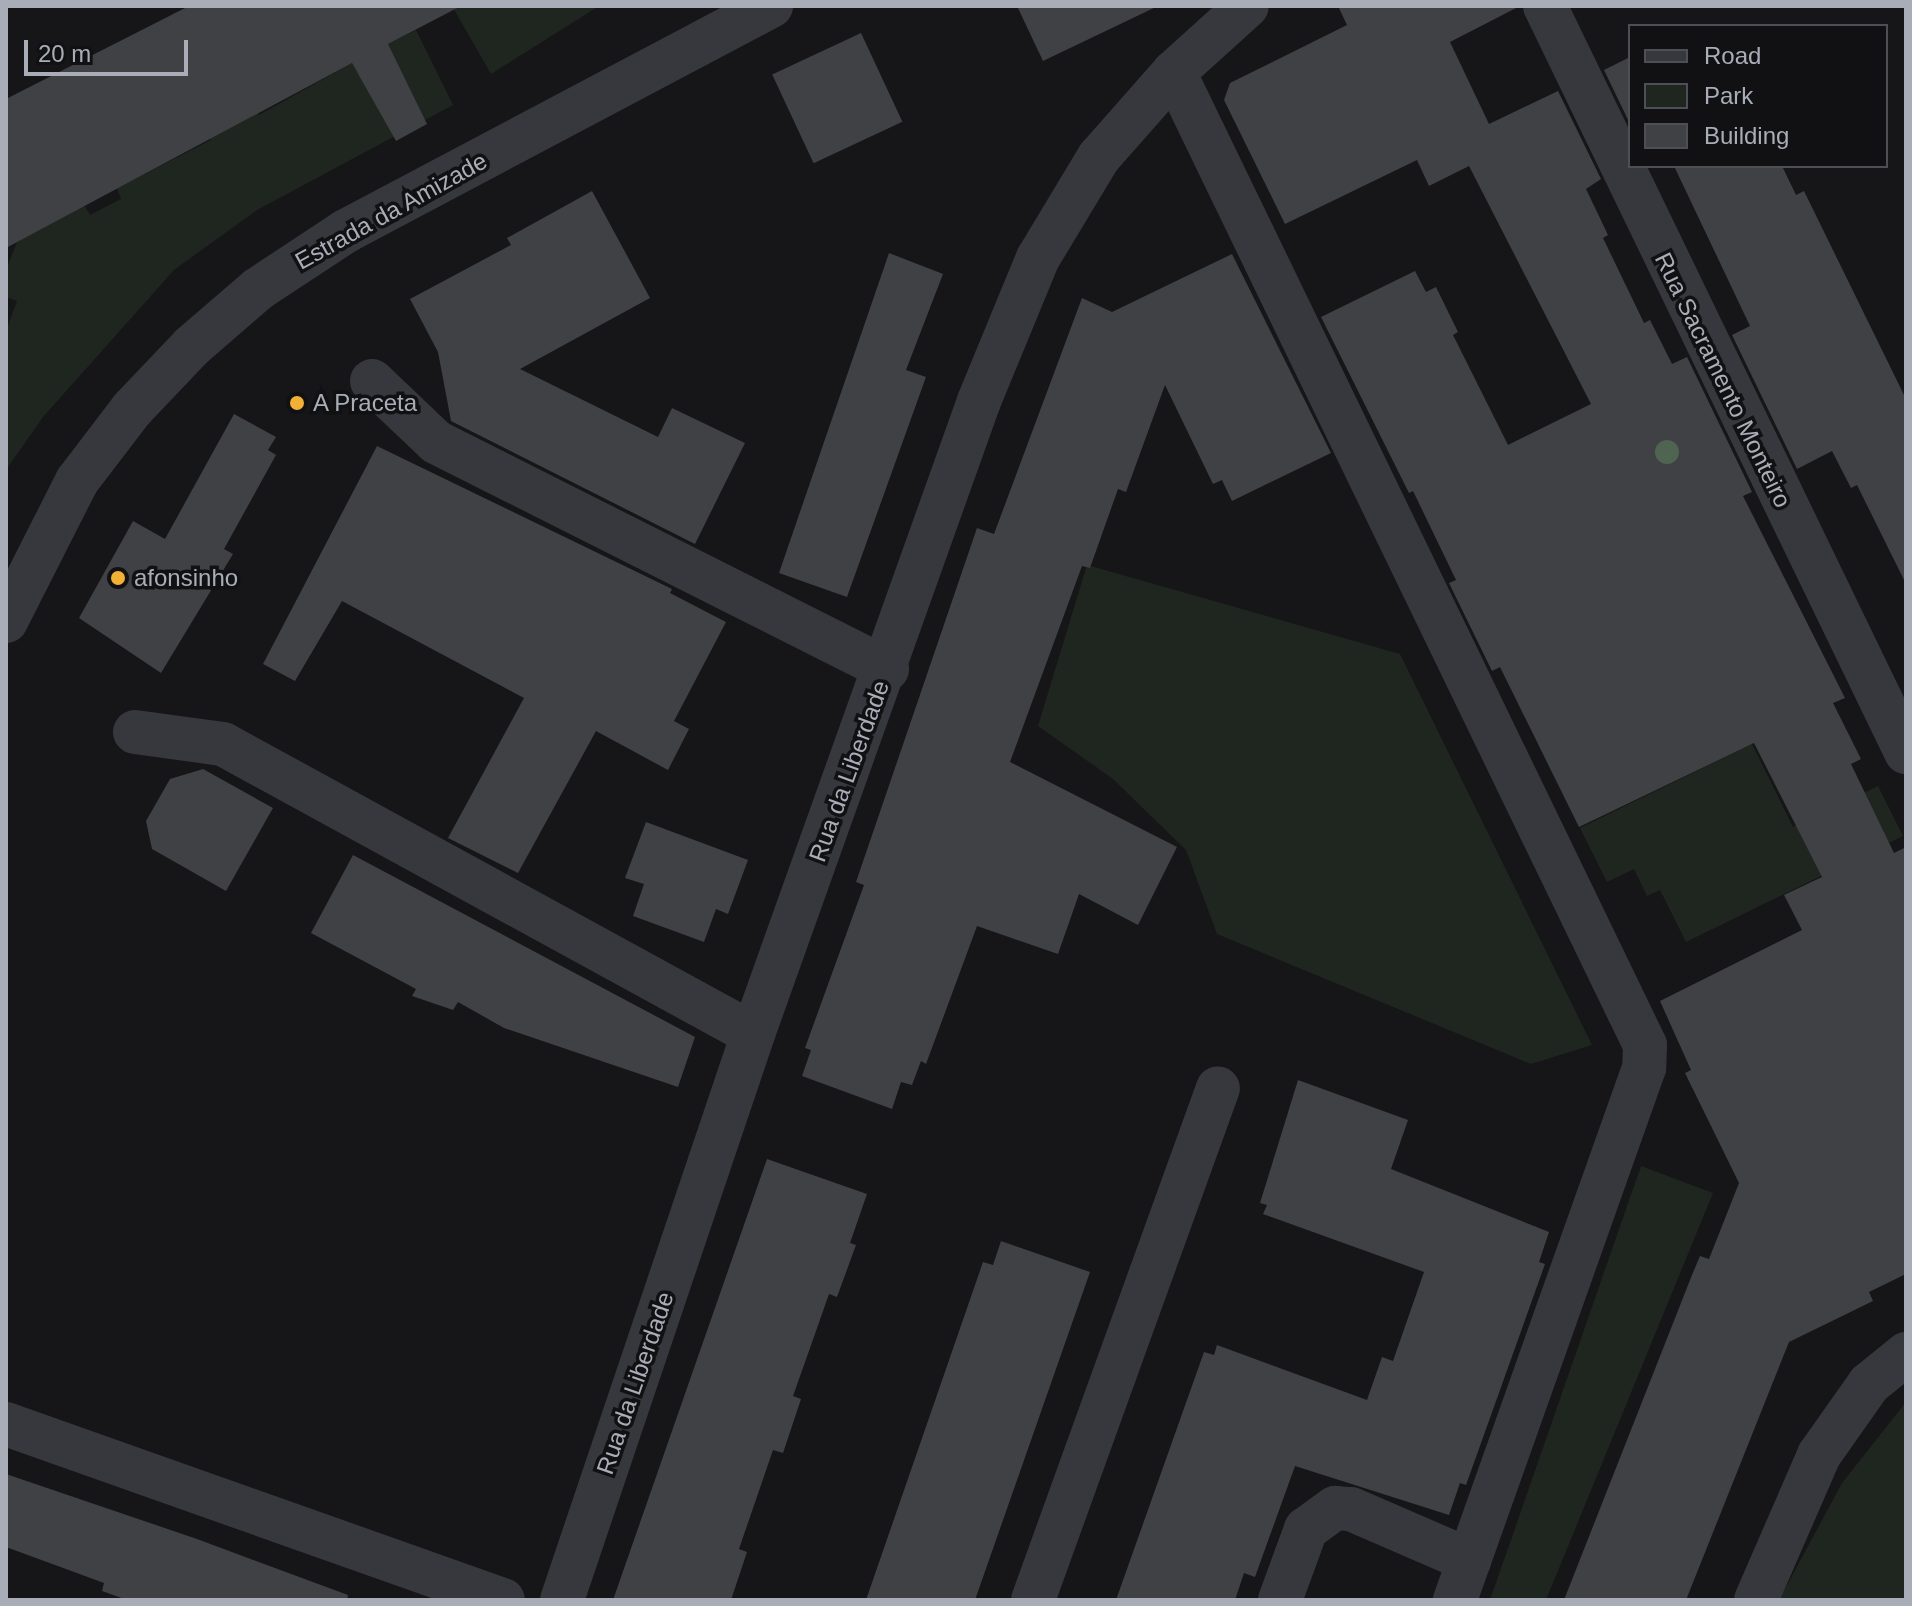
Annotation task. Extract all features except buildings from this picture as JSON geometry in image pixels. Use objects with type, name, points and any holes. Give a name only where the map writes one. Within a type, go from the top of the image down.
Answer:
[{"type":"street","name":"Estrada da Amizade","points":[[6,621],[77,481],[152,388],[258,289],[346,231],[771,6]]},
{"type":"street","name":"Rua da Liberdade","points":[[562,1600],[753,1034],[887,669],[979,401],[1038,258],[1099,157],[1174,72],[1247,6]]},
{"type":"street","name":"Rua Sacramento Monteiro","points":[[1545,6],[1906,752]]},
{"type":"street","points":[[1174,72],[1645,1045],[1644,1068],[1462,1580],[1351,1509],[1335,1508],[1306,1529],[1280,1600]]},
{"type":"street","points":[[372,381],[436,442],[887,669]]},
{"type":"street","points":[[135,732],[223,744],[753,1034]]},
{"type":"street","points":[[1033,1600],[1218,1088]]},
{"type":"street","points":[[1756,1600],[1819,1455],[1869,1384],[1906,1354]]},
{"type":"street","points":[[6,1424],[503,1600]]},
{"type":"green space","points":[[452,6],[599,6],[491,74]]},
{"type":"green space","points":[[416,30],[453,105],[257,210],[174,270],[43,417],[6,470],[6,331],[17,301],[6,297],[6,270],[17,242],[84,205],[90,215],[121,199],[117,188],[211,140],[205,127],[252,103],[259,115],[352,63],[358,74],[388,44]]},
{"type":"green space","points":[[1087,565],[1400,654],[1592,1045],[1531,1064],[1217,934],[1186,850],[1113,779],[1038,726]]},
{"type":"green space","points":[[1752,744],[1793,827],[1878,786],[1903,836],[1686,942],[1660,890],[1647,896],[1634,869],[1607,882],[1580,828]]},
{"type":"green space","points":[[1641,1166],[1713,1193],[1546,1600],[1490,1600]]},
{"type":"green space","points":[[1906,1402],[1906,1600],[1779,1600],[1842,1483]]},
{"type":"place","name":"A Praceta","points":[[297,403]]},
{"type":"place","name":"afonsinho","points":[[118,578]]}]
